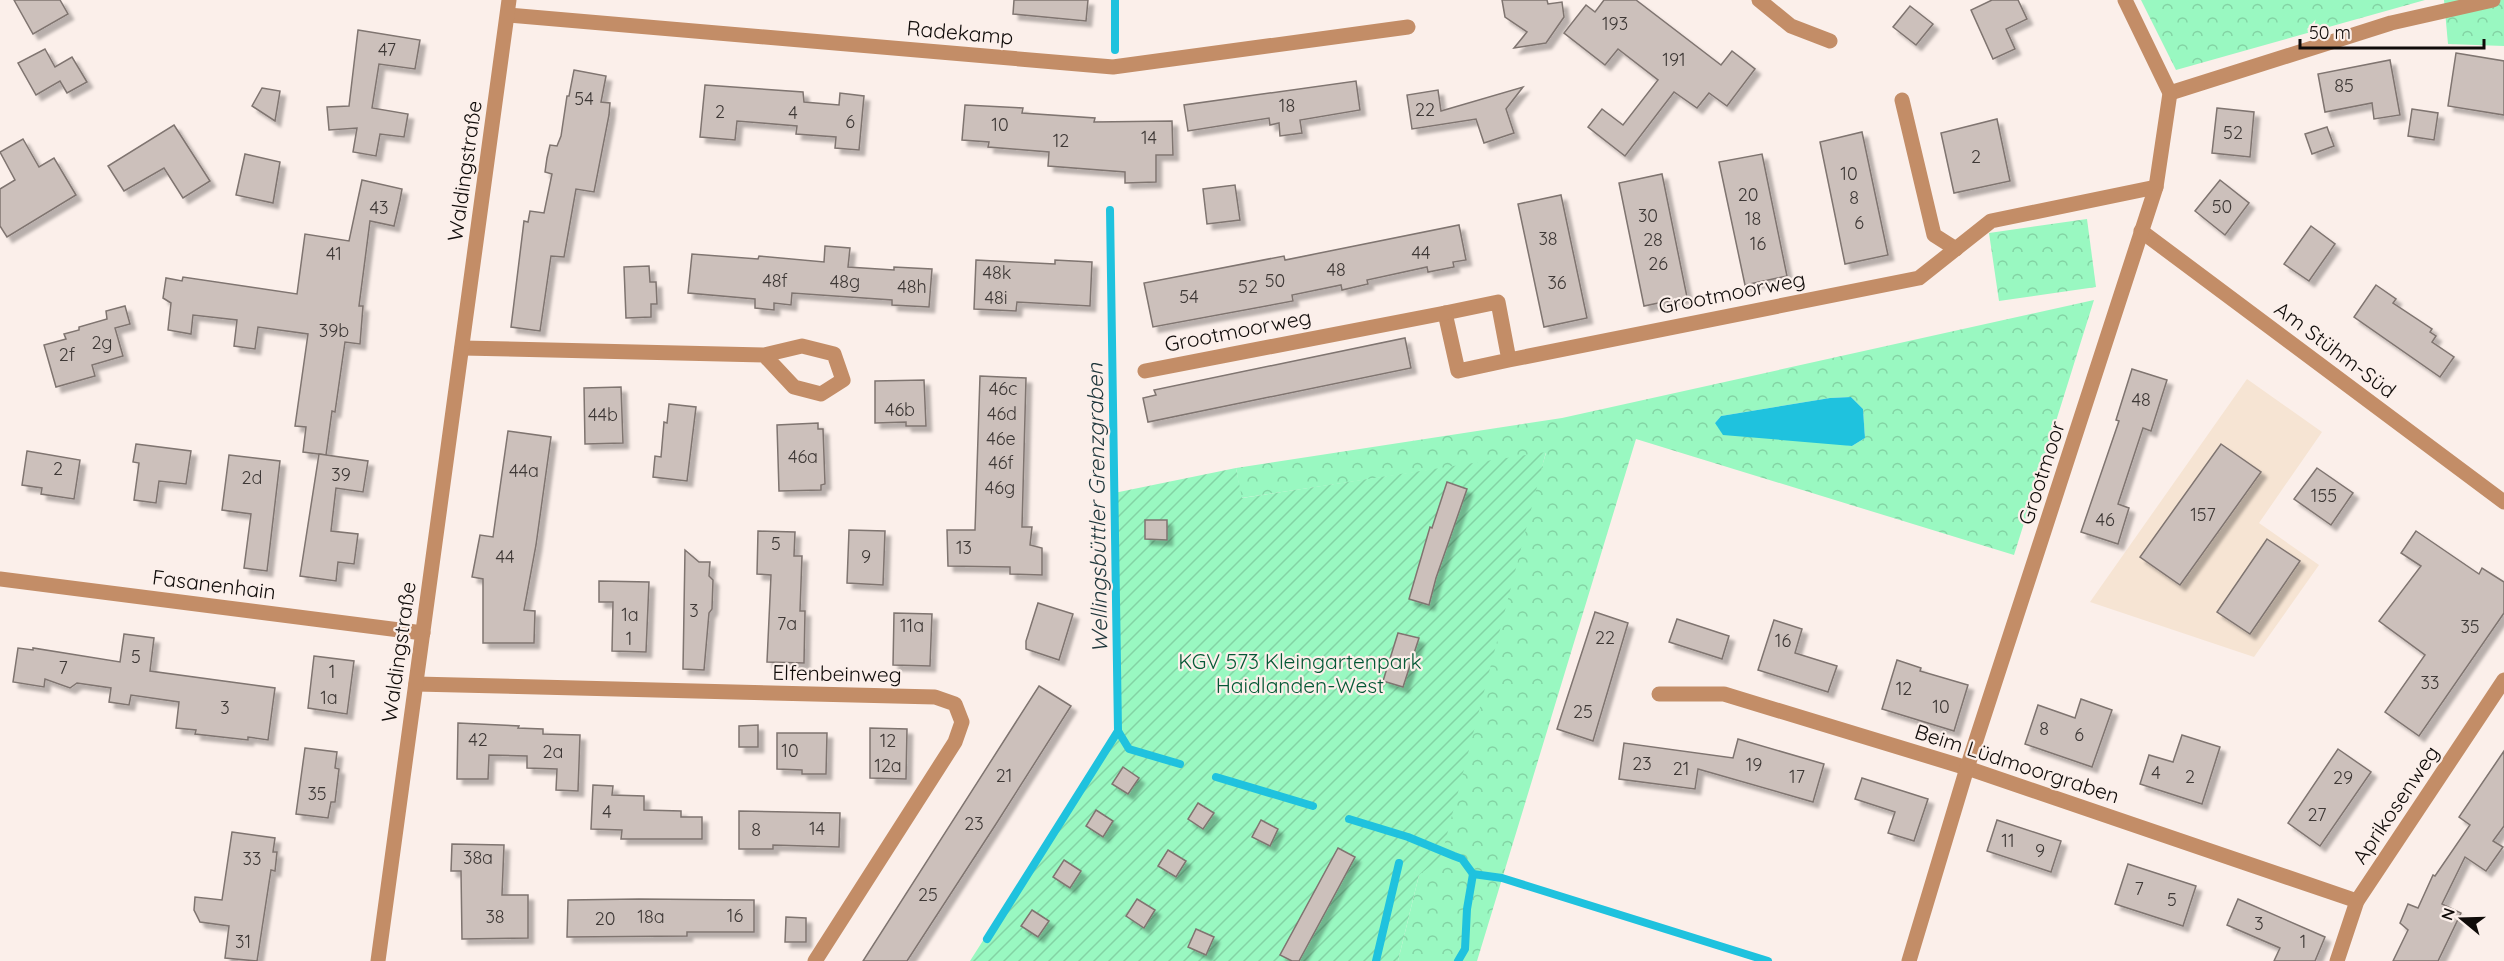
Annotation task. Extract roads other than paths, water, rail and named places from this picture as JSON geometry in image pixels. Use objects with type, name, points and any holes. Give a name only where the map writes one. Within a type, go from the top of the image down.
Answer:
[{"type":"street","points":[[1759,0],[1791,26],[1830,41]]},
{"type":"street","points":[[2125,0],[2170,93],[2391,22],[2493,0]]},
{"type":"street","name":"Radekamp","points":[[508,7],[1113,67],[1408,27]]},
{"type":"street","name":"Waldingstraße","points":[[378,961],[508,7]]},
{"type":"street","name":"Grootmoor","points":[[1910,961],[1967,768],[2120,304],[2156,187],[2170,93]]},
{"type":"street","points":[[1902,100],[1934,235],[1956,249]]},
{"type":"street","name":"Grootmoorweg","points":[[1445,312],[1458,371],[1919,278],[1991,221],[2156,187]]},
{"type":"street","name":"Am Stühm-Süd","points":[[2141,231],[2504,502]]},
{"type":"street","name":"Grootmoorweg","points":[[1145,371],[1498,302],[1509,360]]},
{"type":"street","points":[[462,348],[764,355],[802,346],[834,354],[843,380],[821,394],[794,387],[764,355]]},
{"type":"street","name":"Fasanenhain","points":[[0,579],[423,633]]},
{"type":"street","name":"Aprikosenweg","points":[[2337,961],[2357,901],[2504,680]]},
{"type":"street","name":"Elfenbeinweg","points":[[416,684],[935,697],[956,704],[962,722],[955,742],[815,961]]},
{"type":"street","name":"Beim Lüdmoorgraben","points":[[1659,694],[1724,694],[1967,768],[2357,901]]},
{"type":"water","points":[[1851,397],[1863,409],[1865,438],[1852,446],[1723,435],[1715,423],[1721,416],[1830,398]]},
{"type":"waterway","name":"Wellingsbüttler Grenzgraben","points":[[1115,0],[1115,50]]},
{"type":"waterway","name":"Wellingsbüttler Grenzgraben","points":[[1110,210],[1118,731],[1129,749],[1180,764]]},
{"type":"waterway","points":[[987,939],[1118,731]]},
{"type":"waterway","name":"Wellingsbüttler Grenzgraben","points":[[1216,777],[1313,806]]},
{"type":"waterway","points":[[1349,819],[1408,837],[1462,859],[1473,874],[1502,878],[1768,961]]},
{"type":"waterway","points":[[1376,961],[1399,863]]},
{"type":"waterway","points":[[1458,961],[1465,949],[1467,909],[1473,874]]},
{"type":"park label","name":"KGV 573 Kleingartenpark Haidlanden-West","points":[[1300,674]]}]
